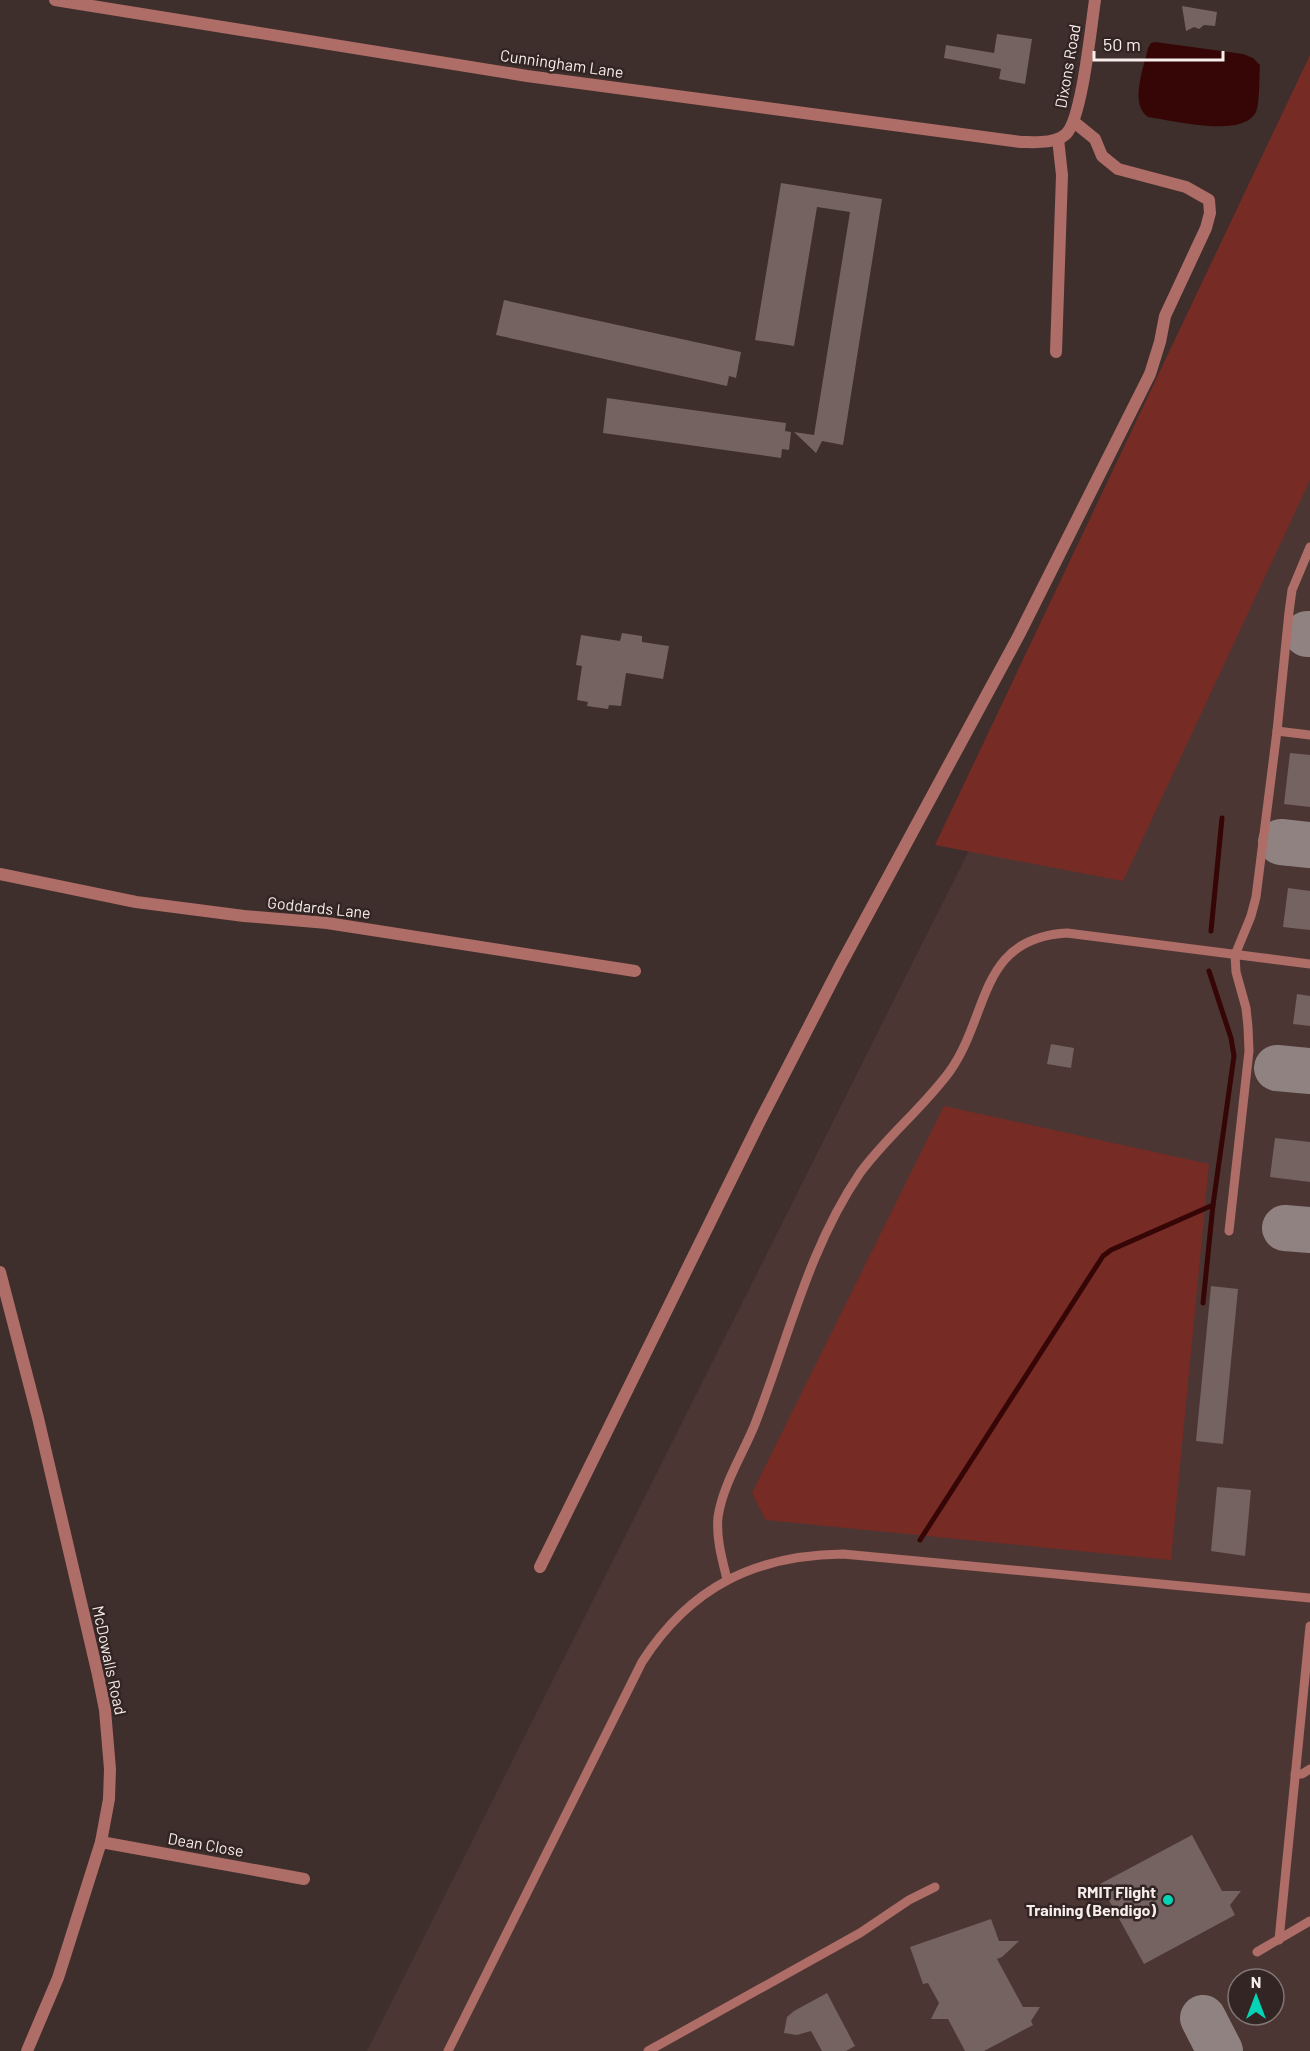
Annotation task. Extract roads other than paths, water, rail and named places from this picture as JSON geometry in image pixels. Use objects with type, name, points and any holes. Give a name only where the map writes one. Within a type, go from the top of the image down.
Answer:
[{"type":"street","name":"Cunningham Lane","points":[[55,0],[527,76],[1021,142],[1062,137]]},
{"type":"street","name":"Dixons Road","points":[[1062,137],[1074,122],[1095,0]]},
{"type":"street","points":[[540,1567],[761,1119],[1019,635],[1150,374],[1160,342],[1165,315],[1206,228],[1210,213],[1209,200],[1186,187],[1118,169],[1102,156],[1095,139],[1074,122]]},
{"type":"street","points":[[1056,352],[1062,137]]},
{"type":"street","name":"Goddards Lane","points":[[0,873],[136,902],[208,912],[337,924],[634,972]]},
{"type":"street","name":"McDowalls Road","points":[[0,1272],[40,1429],[105,1710],[110,1769],[109,1799],[101,1842],[58,1978],[27,2051]]},
{"type":"street","name":"Dean Close","points":[[101,1842],[304,1879]]},
{"type":"lane","points":[[1228,1231],[1249,1051],[1247,1018],[1236,972],[1235,954],[1251,916],[1256,897],[1277,731],[1290,601],[1292,590],[1309,552]]},
{"type":"lane","points":[[1277,731],[1310,735]]},
{"type":"lane","points":[[727,1579],[717,1528],[722,1501],[756,1423],[803,1287],[825,1237],[860,1174],[950,1070],[968,1038],[989,983],[997,968],[1008,956],[1020,946],[1049,934],[1058,933],[1090,934],[1310,964]]},
{"type":"lane","points":[[448,2051],[642,1662],[660,1636],[690,1604],[727,1579],[778,1561],[843,1554],[1310,1598]]},
{"type":"lane","points":[[1279,1940],[1307,1679],[1310,1626]]},
{"type":"lane","points":[[1295,1774],[1310,1769]]},
{"type":"lane","points":[[648,2051],[860,1933],[909,1900],[935,1887]]},
{"type":"lane","points":[[1257,1952],[1310,1921]]},
{"type":"waterway","points":[[1211,931],[1222,818]]},
{"type":"waterway","points":[[1203,1303],[1213,1205],[1234,1056],[1231,1038],[1209,971]]},
{"type":"waterway","points":[[920,1540],[1103,1256],[1111,1250],[1213,1205]]},
{"type":"place","name":"RMIT Flight Training (Bendigo)","points":[[1168,1900]]}]
